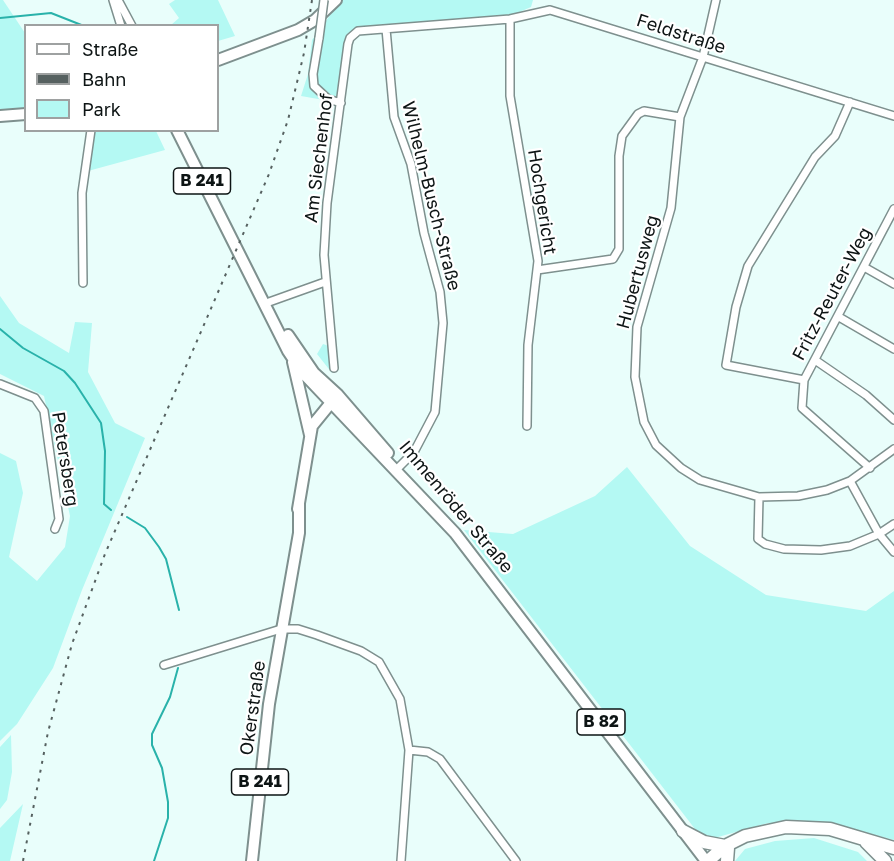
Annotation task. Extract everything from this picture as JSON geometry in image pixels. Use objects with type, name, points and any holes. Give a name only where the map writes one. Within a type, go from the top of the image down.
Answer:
[{"type":"highway","points":[[708,861],[757,832],[801,827],[830,829],[894,848]]},
{"type":"highway","points":[[683,831],[705,842],[728,849]]},
{"type":"highway","points":[[863,840],[885,861]]},
{"type":"main road","points":[[219,60],[298,30],[315,20],[336,0]]},
{"type":"main road","points":[[0,116],[24,114]]},
{"type":"main road","name":"B 241","points":[[180,132],[254,278]]},
{"type":"main road","name":"B 82","points":[[254,278],[295,347],[315,373],[328,385],[336,401]]},
{"type":"main road","name":"B 82","points":[[254,278],[302,372],[336,401]]},
{"type":"main road","name":"B 82","points":[[292,356],[310,436]]},
{"type":"main road","name":"Immenröder Straße","points":[[336,401],[458,531],[683,831],[708,861]]},
{"type":"main road","name":"Immenröder Straße","points":[[336,401],[442,518],[539,640]]},
{"type":"main road","name":"Okerstraße","points":[[252,861],[266,730],[293,561],[290,551],[310,436],[321,417],[336,401]]},
{"type":"street","points":[[116,0],[121,24]]},
{"type":"street","points":[[116,0],[131,24]]},
{"type":"street","points":[[324,0],[313,74],[314,86],[328,99],[341,103]]},
{"type":"street","points":[[550,10],[551,0]]},
{"type":"street","name":"Hubertusweg","points":[[716,0],[703,57],[680,117],[671,208],[637,327],[635,377],[638,399],[652,440],[681,468],[700,480],[759,497],[798,496],[850,481],[894,449]]},
{"type":"street","name":"Feldstraße","points":[[350,38],[358,31],[510,19],[550,10],[894,116]]},
{"type":"street","name":"Hochgericht","points":[[510,19],[510,96],[538,261],[528,345],[525,414],[527,426]]},
{"type":"street","name":"Wilhelm-Busch-Straße","points":[[386,29],[394,117],[411,164],[423,232],[440,292],[443,323],[435,412],[414,452],[399,467]]},
{"type":"street","name":"Am Siechenhof","points":[[334,368],[325,282],[327,203],[350,38]]},
{"type":"street","name":"Fritz-Reuter-Weg","points":[[850,102],[835,136],[815,157],[748,266],[729,340],[726,365],[804,380],[891,221],[894,209]]},
{"type":"street","points":[[537,270],[613,259],[619,249],[619,156],[622,136],[638,114],[644,111],[680,117]]},
{"type":"street","points":[[83,283],[82,193],[92,132]]},
{"type":"street","points":[[864,267],[894,284]]},
{"type":"street","points":[[269,302],[325,282]]},
{"type":"street","points":[[839,317],[894,349]]},
{"type":"street","points":[[814,360],[866,395],[894,420]]},
{"type":"street","points":[[804,380],[802,408],[870,468]]},
{"type":"street","name":"Petersberg","points":[[0,384],[35,398],[44,411],[59,512],[56,529]]},
{"type":"street","points":[[850,481],[879,534],[894,552]]},
{"type":"street","points":[[759,497],[758,539],[765,544],[783,549],[821,550],[849,546],[879,534],[894,524]]},
{"type":"street","points":[[164,666],[281,629],[298,629],[317,635],[362,651],[379,662],[400,699],[410,750],[401,861]]},
{"type":"street","points":[[410,750],[428,752],[440,759],[516,861]]},
{"type":"green space","points":[[0,0],[3,0],[24,32],[24,108],[0,110]]},
{"type":"green space","points":[[175,0],[218,0],[235,36],[219,41],[219,24],[172,24],[179,18],[169,4]]},
{"type":"green space","points":[[341,0],[533,0],[531,7],[501,20],[358,31],[350,38],[341,103],[301,96],[308,74],[312,40]]},
{"type":"green space","points":[[95,132],[156,132],[165,150],[88,171]]},
{"type":"green space","points":[[0,296],[19,323],[69,353],[75,322],[92,323],[88,372],[115,423],[145,438],[82,590],[53,668],[17,724],[0,741],[0,453],[16,461],[23,493],[9,557],[37,581],[65,547],[70,516],[44,396],[0,374]]},
{"type":"green space","points":[[323,344],[329,346],[332,373],[317,354]]},
{"type":"green space","points":[[627,467],[690,546],[766,595],[866,611],[894,591],[894,840],[826,822],[768,823],[711,839],[695,829],[464,530],[513,534],[595,496]]},
{"type":"green space","points":[[11,735],[12,772],[7,800],[0,809],[0,747]]},
{"type":"green space","points":[[23,804],[10,861],[0,861],[0,828]]},
{"type":"green space","points":[[814,838],[858,852],[867,861],[735,861],[745,849],[775,841]]},
{"type":"waterway","points":[[0,18],[51,13],[79,24]]},
{"type":"waterway","points":[[0,329],[23,348],[64,371],[75,383],[101,423],[105,451],[104,504],[111,510]]},
{"type":"waterway","points":[[127,517],[145,528],[166,559],[179,610]]},
{"type":"waterway","points":[[154,861],[168,818],[168,802],[162,768],[152,745],[152,734],[170,697],[178,668]]},
{"type":"railway","points":[[23,861],[48,732],[72,644],[105,554],[269,174],[288,120],[304,53],[312,0]]}]
